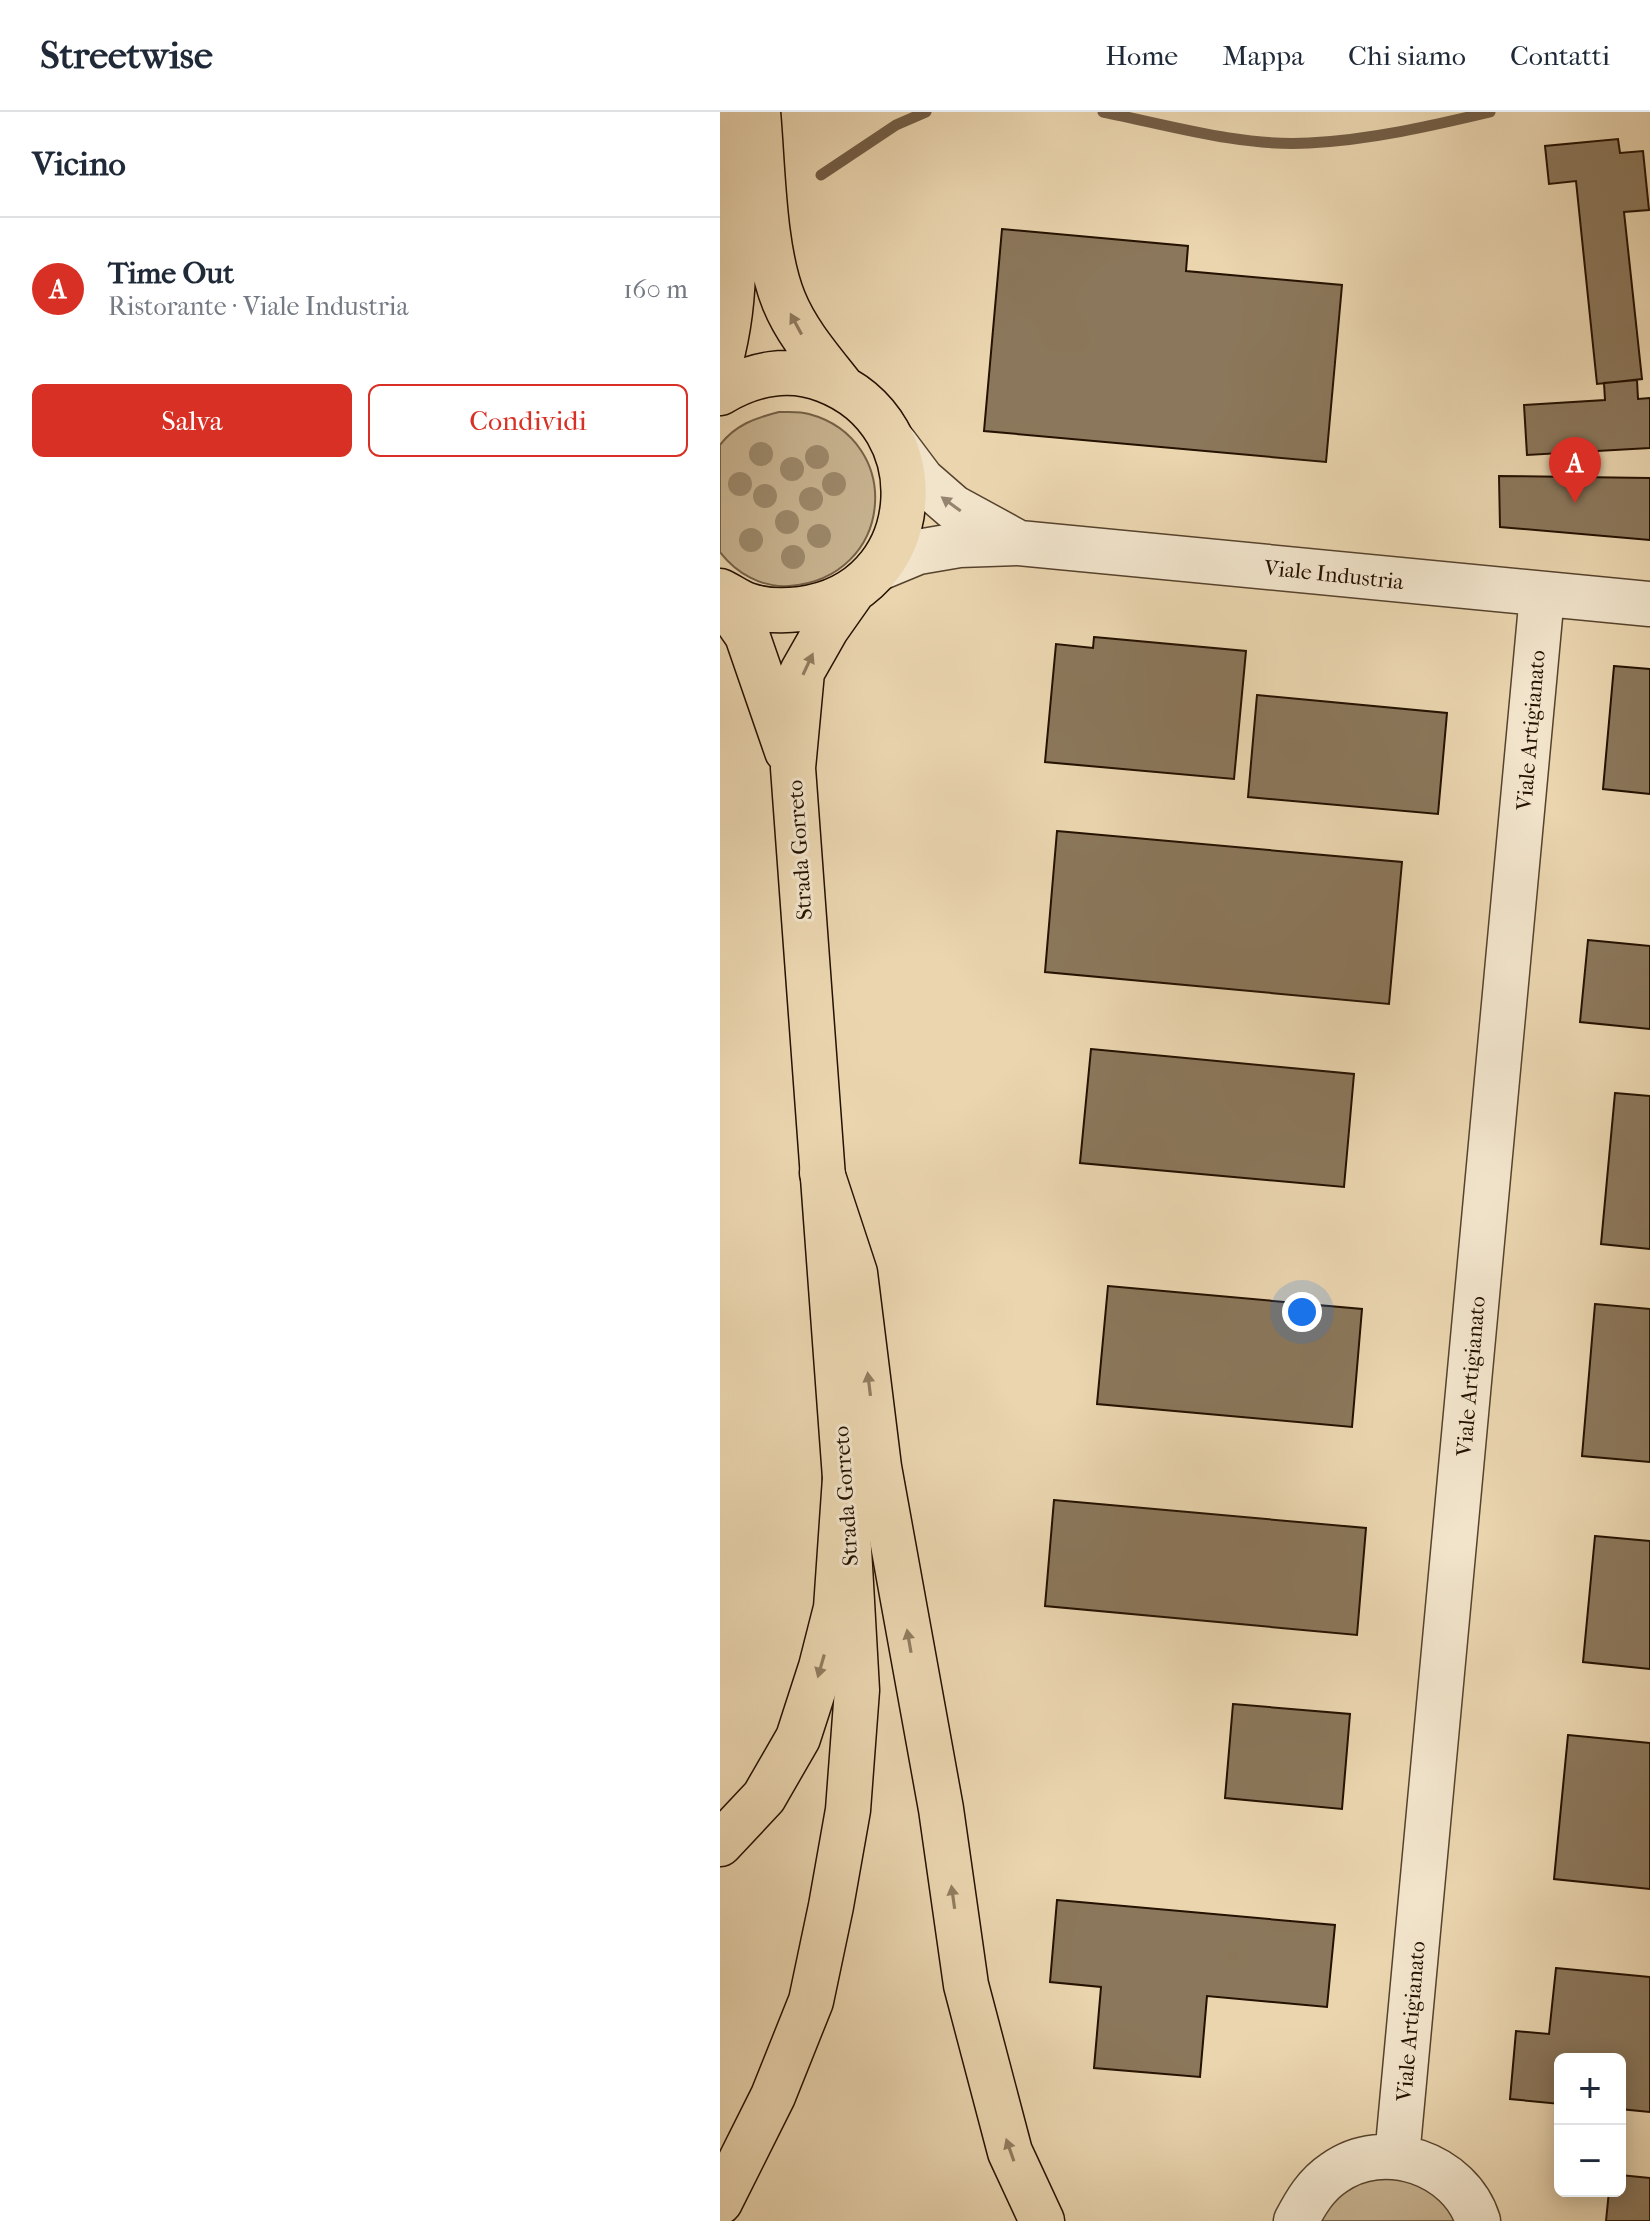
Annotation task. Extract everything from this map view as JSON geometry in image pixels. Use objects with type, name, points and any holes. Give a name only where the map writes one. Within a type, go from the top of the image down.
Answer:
[{"type":"main road","points":[[758,112],[772,264],[784,301],[804,338],[842,387],[873,411],[895,444]]},
{"type":"main road","points":[[720,124],[734,227],[734,291],[720,363]]},
{"type":"main road","points":[[720,393],[740,381],[775,373],[810,374],[842,387]]},
{"type":"main road","name":"Strada Gorreto","points":[[725,2194],[773,2096],[811,2001],[848,1810],[857,1690],[845,1478],[793,768],[802,672],[827,628],[895,541],[904,509],[904,476],[895,444]]},
{"type":"main road","points":[[720,593],[747,605],[783,611],[820,607],[865,580]]},
{"type":"main road","name":"Strada Gorreto","points":[[720,593],[747,635],[793,768]]},
{"type":"main road","points":[[822,1173],[855,1273],[879,1467],[941,1809],[966,1985],[1010,2152],[1042,2221]]},
{"type":"main road","points":[[720,1844],[764,1797],[798,1738],[836,1608],[845,1478]]},
{"type":"street","name":"Viale Industria","points":[[895,444],[922,480],[953,507],[1019,543]]},
{"type":"street","name":"Viale Industria","points":[[865,580],[918,552],[959,545],[1019,543],[1650,604]]},
{"type":"street","name":"Viale Artigianato","points":[[1397,2157],[1542,595]]},
{"type":"street","points":[[1296,2221],[1312,2193],[1336,2171],[1365,2159],[1397,2157],[1428,2165],[1455,2183],[1474,2208],[1478,2221]]},
{"type":"shaded area","points":[[779,412],[809,414],[840,429],[861,451],[873,478],[875,507],[867,535],[850,559],[824,577],[789,586],[750,578],[720,552],[720,445],[746,423]]},
{"type":"shaded area","points":[[1416,2176],[1466,2221],[1312,2221],[1359,2178]]},
{"type":"building","points":[[1618,139],[1620,153],[1643,151],[1649,210],[1624,212],[1642,379],[1597,384],[1576,181],[1549,184],[1545,146]]},
{"type":"building","points":[[1002,229],[1188,246],[1186,271],[1342,285],[1326,462],[984,431]]},
{"type":"building","points":[[1637,380],[1638,399],[1650,398],[1650,448],[1527,455],[1524,405],[1605,400],[1604,383]]},
{"type":"building","points":[[1499,476],[1650,478],[1650,540],[1500,527]]},
{"type":"building","points":[[1094,637],[1246,651],[1234,779],[1045,762],[1056,644],[1093,648]]},
{"type":"building","points":[[1614,666],[1650,669],[1650,794],[1603,789]]},
{"type":"building","points":[[1257,695],[1447,713],[1438,814],[1248,797]]},
{"type":"building","points":[[1057,831],[1402,862],[1389,1004],[1045,972]]},
{"type":"building","points":[[1588,940],[1650,946],[1650,1029],[1580,1022]]},
{"type":"building","points":[[1091,1049],[1354,1074],[1344,1187],[1080,1163]]},
{"type":"building","points":[[1615,1093],[1650,1096],[1650,1249],[1601,1244]]},
{"type":"building","points":[[1108,1286],[1362,1309],[1352,1427],[1097,1404]]},
{"type":"building","points":[[1595,1304],[1650,1309],[1650,1462],[1582,1456]]},
{"type":"building","points":[[1054,1500],[1366,1528],[1357,1635],[1045,1606]]},
{"type":"building","points":[[1595,1536],[1650,1541],[1650,1669],[1583,1662]]},
{"type":"building","points":[[1233,1704],[1350,1714],[1342,1809],[1225,1798]]},
{"type":"building","points":[[1568,1735],[1650,1743],[1650,1889],[1554,1879]]},
{"type":"building","points":[[1057,1900],[1335,1925],[1327,2007],[1207,1996],[1200,2077],[1094,2068],[1101,1987],[1050,1982]]},
{"type":"building","points":[[1556,1968],[1650,1977],[1650,2112],[1626,2110],[1626,2053],[1554,2053],[1554,2103],[1510,2099],[1516,2031],[1549,2034]]},
{"type":"building","points":[[1626,2176],[1650,2178],[1650,2221],[1606,2221],[1608,2197],[1626,2197]]},
{"type":"waterway","points":[[821,175],[896,125],[926,112]]},
{"type":"waterway","points":[[1103,112],[1205,134],[1284,143],[1378,136],[1490,112]]},
{"type":"place","name":"Time Out","points":[[1575,503]]}]
